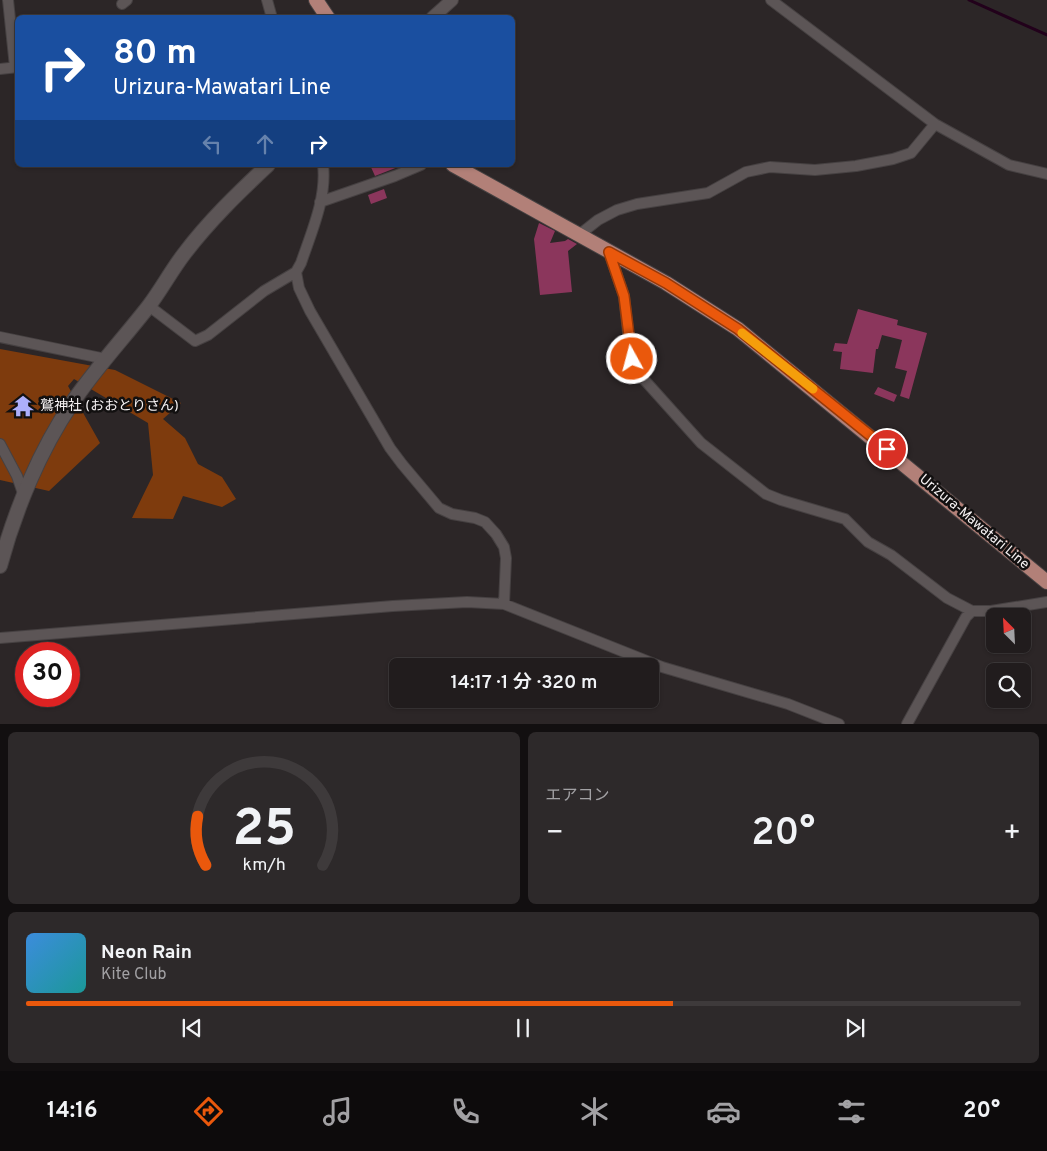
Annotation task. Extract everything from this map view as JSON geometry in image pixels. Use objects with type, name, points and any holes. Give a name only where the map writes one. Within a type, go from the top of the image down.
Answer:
[{"type":"main road","points":[[316,0],[326,15]]},
{"type":"main road","points":[[0,566],[7,539],[24,496],[51,437],[72,403],[149,306],[185,253],[231,199],[266,167]]},
{"type":"main road","name":"Urizura-Mawatari Line","points":[[457,167],[666,283],[744,334],[1047,582]]},
{"type":"street","points":[[8,0],[15,59]]},
{"type":"street","points":[[267,0],[271,15]]},
{"type":"street","points":[[435,15],[452,0]]},
{"type":"street","points":[[771,0],[935,124],[1009,166],[1047,174]]},
{"type":"street","points":[[0,69],[15,67]]},
{"type":"street","points":[[579,235],[598,220],[617,210],[637,204],[708,194],[746,172],[770,167],[815,170],[856,166],[893,159],[911,153],[935,124]]},
{"type":"street","points":[[149,306],[195,341],[208,335],[264,291],[296,272],[301,264],[320,202],[323,167]]},
{"type":"street","points":[[320,202],[416,167]]},
{"type":"street","points":[[609,252],[624,296],[632,359],[640,375],[657,396],[701,443],[766,494],[845,518],[868,542],[892,556],[947,598],[972,611],[991,611],[1047,602]]},
{"type":"street","points":[[296,272],[299,288],[310,311],[390,448],[402,464],[439,508],[452,514],[475,518],[485,522],[496,534],[504,547],[506,558],[504,604]]},
{"type":"street","points":[[0,337],[106,359]]},
{"type":"street","points":[[0,444],[17,476],[24,496]]},
{"type":"street","points":[[0,638],[393,606],[467,602],[504,604],[662,666],[788,704],[840,724]]},
{"type":"street","points":[[907,724],[966,617],[972,611]]},
{"type":"shaded area","points":[[0,349],[115,370],[181,403],[163,419],[185,438],[198,464],[222,477],[236,499],[222,507],[183,496],[173,519],[132,518],[153,475],[148,423],[74,379],[68,386],[100,443],[49,491],[0,480]]},
{"type":"building","points":[[371,167],[398,167],[375,176]]},
{"type":"building","points":[[384,189],[387,198],[371,204],[368,195]]},
{"type":"building","points":[[539,223],[555,231],[550,243],[568,239],[577,244],[568,251],[572,292],[540,295],[534,239]]},
{"type":"building","points":[[858,309],[898,320],[897,325],[927,333],[909,399],[900,396],[907,371],[895,368],[902,340],[882,335],[878,349],[876,349],[873,373],[840,369],[842,352],[833,351],[835,343],[847,344]]},
{"type":"building","points":[[878,387],[897,395],[894,402],[874,394]]},
{"type":"waterway","points":[[969,0],[1047,35]]},
{"type":"slow traffic","points":[[742,333],[813,389]]},
{"type":"place","name":"鷲神社 (おおとりさん)","points":[[23,406]]},
{"type":"route","points":[[632,359],[627,309],[609,252],[666,283],[738,329],[887,449]]}]
